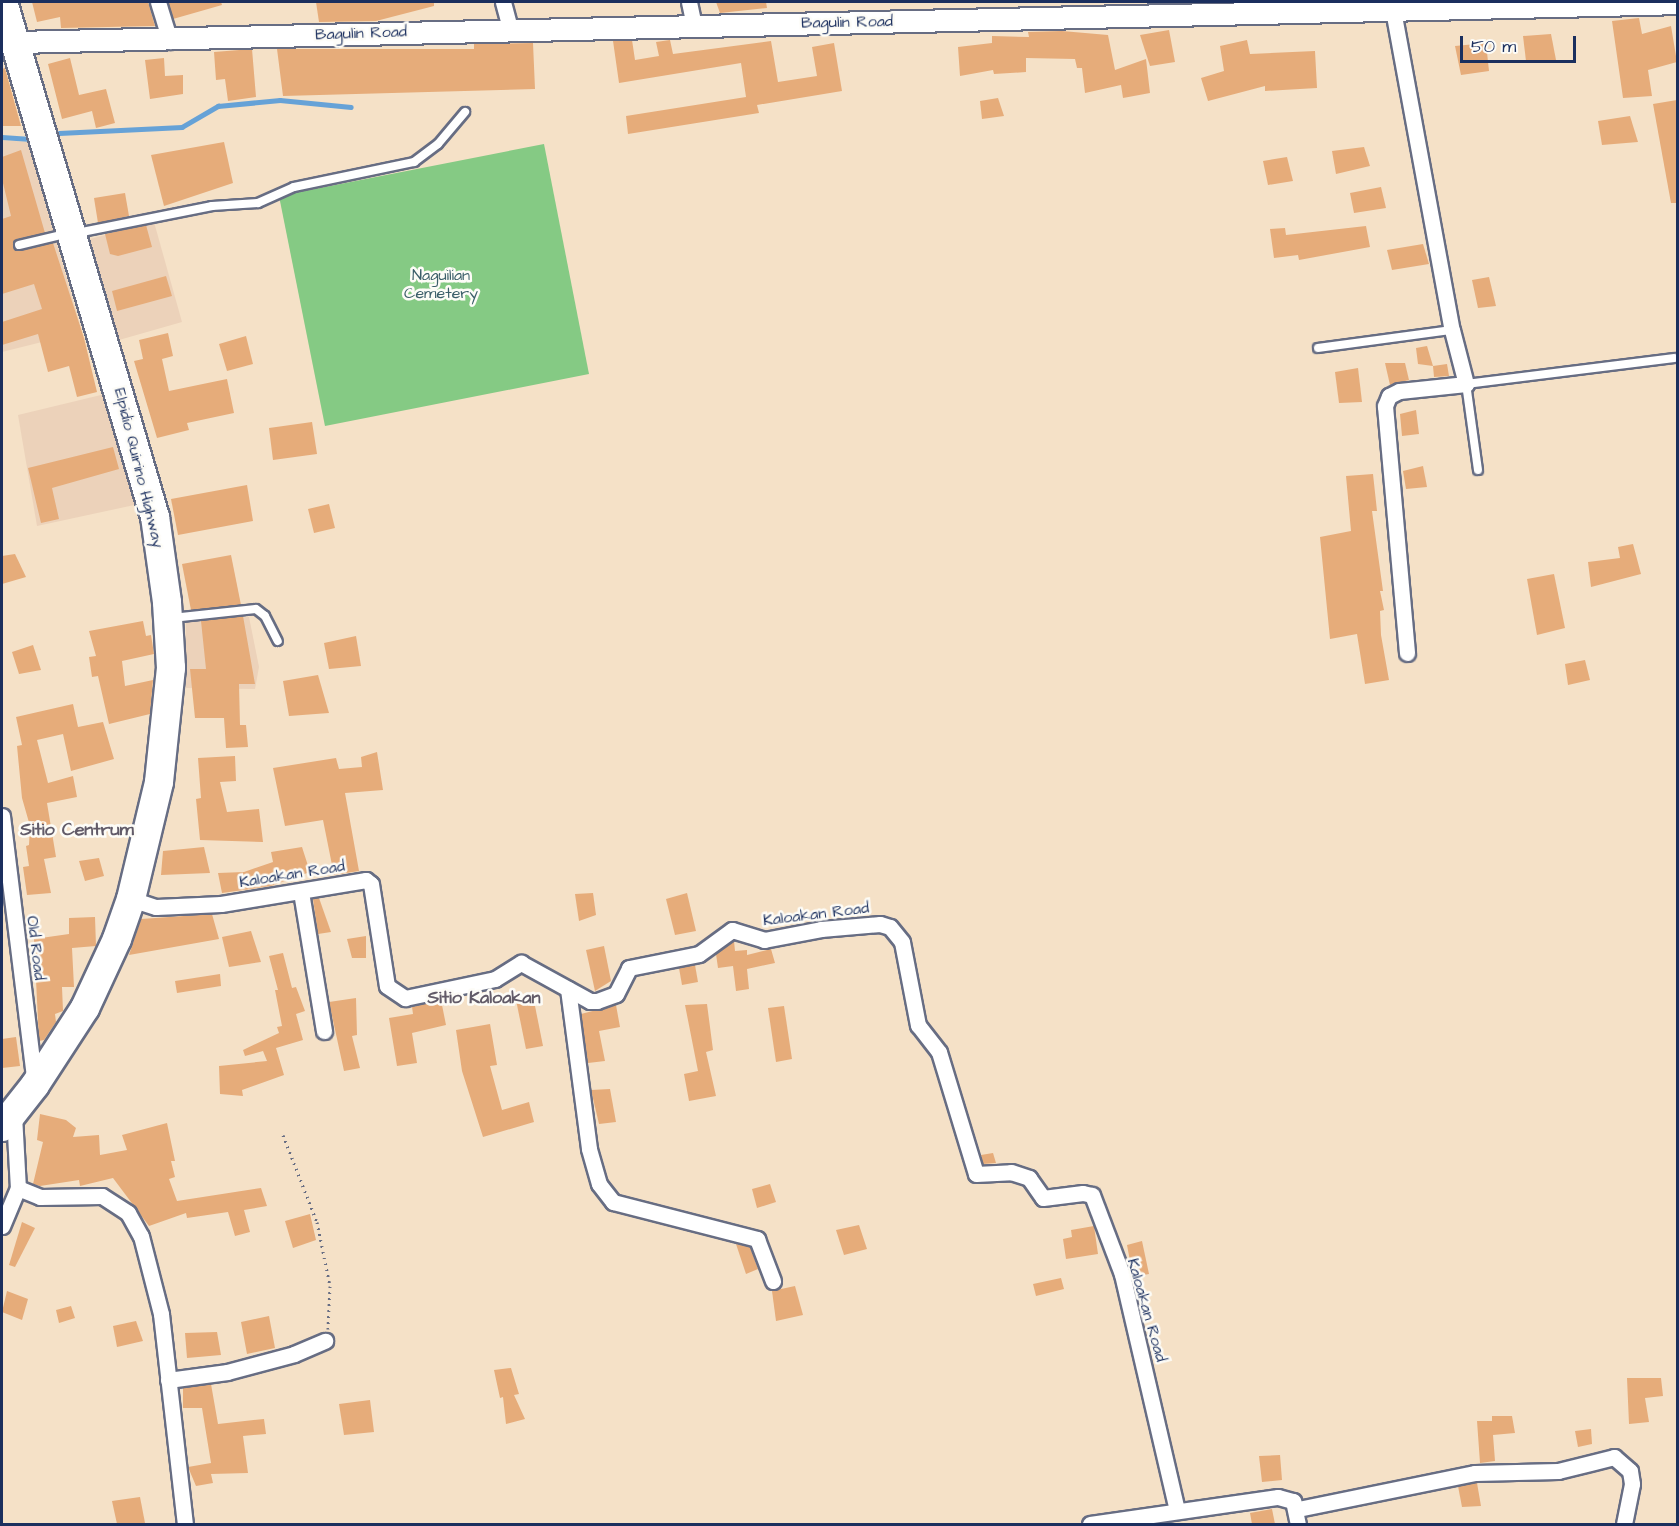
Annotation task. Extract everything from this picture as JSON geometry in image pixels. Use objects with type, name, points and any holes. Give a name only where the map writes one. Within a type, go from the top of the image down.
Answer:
[{"type":"highway","name":"Elpidio Quirino Highway","points":[[3,2],[155,517],[168,619],[171,668],[159,782],[131,900],[85,1008],[35,1085],[8,1119]]},
{"type":"main road","name":"Bagulin Road","points":[[16,42],[170,41],[510,28],[694,26],[1166,8],[1393,10],[1673,2]]},
{"type":"street","points":[[158,2],[170,41]]},
{"type":"street","points":[[503,2],[510,28]]},
{"type":"street","points":[[689,2],[694,26]]},
{"type":"street","points":[[1393,10],[1452,330],[1466,384],[1399,391],[1389,396],[1385,406],[1407,653]]},
{"type":"street","name":"Old Road","points":[[2,816],[35,1085]]},
{"type":"street","name":"Kaloakan Road","points":[[131,900],[156,907],[180,906],[369,882],[384,975],[394,994],[405,998],[495,979],[521,963],[590,1001],[616,994],[629,968],[699,954],[732,930],[764,940],[821,929],[880,924],[890,927],[902,942],[918,1025],[939,1052],[976,1173],[1011,1172],[1029,1178],[1043,1198],[1083,1192],[1092,1196],[1127,1292],[1177,1511]]},
{"type":"street","points":[[301,892],[324,1030]]},
{"type":"street","points":[[568,988],[589,1149],[599,1184],[613,1202],[757,1239],[773,1281]]},
{"type":"street","points":[[2,1226],[18,1188],[8,1119]]},
{"type":"street","points":[[18,1188],[40,1197],[102,1196],[128,1213],[150,1260],[168,1380],[185,1524]]},
{"type":"street","points":[[168,1380],[227,1372],[301,1352],[325,1341]]},
{"type":"street","points":[[1090,1524],[1278,1497],[1293,1501],[1298,1517],[1475,1473],[1558,1471],[1614,1457],[1630,1471],[1632,1484],[1624,1524]]},
{"type":"lane","points":[[19,245],[213,206],[258,203],[294,187],[414,162],[438,144],[465,112]]},
{"type":"lane","points":[[1318,348],[1452,330]]},
{"type":"lane","points":[[1478,470],[1466,384],[1674,358]]},
{"type":"lane","points":[[168,619],[256,609],[265,616],[278,641]]},
{"type":"path","points":[[283,1135],[317,1222],[327,1265],[330,1286],[325,1341]]},
{"type":"shaded area","points":[[2,140],[28,142],[82,332],[2,352]]},
{"type":"shaded area","points":[[154,222],[182,322],[119,340],[90,239]]},
{"type":"shaded area","points":[[105,394],[139,504],[37,526],[18,415]]},
{"type":"shaded area","points":[[249,617],[259,667],[255,689],[186,688],[186,622]]},
{"type":"green space","name":"Naguilian Cemetery","points":[[544,144],[589,374],[325,426],[279,196]]},
{"type":"building","points":[[32,2],[148,2],[155,26],[61,28],[60,17],[37,22]]},
{"type":"building","points":[[168,2],[221,2],[222,5],[173,19]]},
{"type":"building","points":[[316,2],[434,2],[434,6],[376,21],[319,22]]},
{"type":"building","points":[[716,2],[766,2],[767,8],[720,13]]},
{"type":"building","points":[[1639,18],[1642,34],[1671,26],[1677,62],[1648,70],[1652,96],[1623,98],[1612,21]]},
{"type":"building","points":[[1169,30],[1175,62],[1150,66],[1140,35]]},
{"type":"building","points":[[1062,31],[1108,35],[1115,70],[1146,59],[1150,93],[1123,98],[1121,85],[1085,93],[1082,68],[1077,68],[1075,59],[1026,58],[1026,72],[994,74],[993,70],[960,76],[958,47],[992,43],[992,36],[1029,37],[1028,32]]},
{"type":"building","points":[[1551,34],[1556,60],[1526,61],[1523,36]]},
{"type":"building","points":[[632,40],[635,60],[659,56],[656,42],[670,40],[673,54],[771,41],[778,82],[817,76],[812,47],[834,43],[842,91],[757,105],[759,113],[628,134],[626,116],[746,97],[741,63],[619,83],[613,41]]},
{"type":"building","points":[[1247,40],[1250,54],[1315,51],[1317,88],[1265,91],[1265,86],[1208,101],[1201,78],[1224,71],[1220,46]]},
{"type":"building","points":[[533,43],[535,89],[283,96],[277,49],[474,49],[474,44]]},
{"type":"building","points":[[1486,43],[1489,71],[1461,75],[1455,46]]},
{"type":"building","points":[[252,49],[256,97],[228,101],[225,79],[216,80],[214,52]]},
{"type":"building","points":[[70,58],[79,95],[106,89],[115,123],[96,128],[92,111],[62,119],[48,64]]},
{"type":"building","points":[[164,58],[165,76],[183,75],[183,94],[150,99],[145,60]]},
{"type":"building","points":[[5,68],[21,126],[2,126],[2,69]]},
{"type":"building","points":[[998,98],[1004,116],[982,119],[980,101]]},
{"type":"building","points":[[1677,100],[1677,203],[1671,203],[1653,104]]},
{"type":"building","points":[[1630,116],[1638,142],[1602,145],[1598,121]]},
{"type":"building","points":[[224,142],[233,183],[164,206],[151,155]]},
{"type":"building","points":[[1364,147],[1370,166],[1336,174],[1332,151]]},
{"type":"building","points":[[21,150],[45,233],[17,239],[13,247],[20,251],[53,243],[84,338],[97,392],[77,397],[69,366],[48,372],[38,334],[2,345],[2,322],[42,309],[34,284],[2,294],[2,219],[11,216],[2,179],[2,157]]},
{"type":"building","points":[[1287,157],[1293,181],[1268,185],[1263,161]]},
{"type":"building","points":[[1381,187],[1386,208],[1354,213],[1350,193]]},
{"type":"building","points":[[125,193],[129,216],[98,223],[94,198]]},
{"type":"building","points":[[146,225],[152,247],[118,256],[110,254],[105,234]]},
{"type":"building","points":[[1366,226],[1370,247],[1299,260],[1298,255],[1274,258],[1270,229],[1285,228],[1286,235]]},
{"type":"building","points":[[1423,244],[1429,264],[1392,270],[1387,250]]},
{"type":"building","points":[[166,276],[172,296],[117,311],[112,291]]},
{"type":"building","points":[[1489,277],[1496,306],[1478,308],[1472,280]]},
{"type":"building","points":[[168,333],[173,356],[162,359],[169,391],[227,379],[234,413],[187,423],[189,430],[157,438],[134,361],[143,359],[139,340]]},
{"type":"building","points":[[246,336],[253,364],[227,371],[219,344]]},
{"type":"building","points":[[1427,346],[1433,366],[1418,364],[1416,348]]},
{"type":"building","points":[[1385,363],[1405,363],[1409,380],[1390,385]]},
{"type":"building","points":[[1447,364],[1449,376],[1434,377],[1433,366]]},
{"type":"building","points":[[1358,368],[1362,402],[1339,403],[1335,372]]},
{"type":"building","points":[[1416,410],[1419,434],[1402,436],[1400,414]]},
{"type":"building","points":[[312,422],[317,454],[273,460],[269,428]]},
{"type":"building","points":[[113,447],[119,469],[52,488],[59,519],[41,523],[28,468]]},
{"type":"building","points":[[1423,466],[1427,487],[1406,489],[1403,471]]},
{"type":"building","points":[[1373,474],[1377,511],[1372,511],[1384,610],[1380,611],[1381,635],[1389,680],[1365,684],[1357,634],[1330,639],[1320,537],[1351,531],[1346,476]]},
{"type":"building","points":[[247,485],[253,521],[178,535],[171,499]]},
{"type":"building","points":[[329,504],[335,528],[314,533],[308,509]]},
{"type":"building","points":[[1633,544],[1641,574],[1591,587],[1588,562],[1620,558],[1618,547]]},
{"type":"building","points":[[15,554],[26,577],[2,584],[2,556]]},
{"type":"building","points":[[231,555],[241,605],[191,610],[182,564]]},
{"type":"building","points":[[1554,574],[1565,628],[1537,635],[1527,579]]},
{"type":"building","points":[[243,616],[255,684],[239,684],[240,725],[246,725],[248,747],[226,748],[224,718],[195,718],[190,669],[206,669],[201,621]]},
{"type":"building","points":[[143,621],[146,636],[151,635],[154,654],[122,661],[125,686],[153,680],[150,714],[109,724],[98,676],[92,677],[89,657],[96,656],[89,631]]},
{"type":"building","points":[[356,636],[361,666],[329,669],[324,643]]},
{"type":"building","points":[[33,645],[41,670],[19,674],[12,652]]},
{"type":"building","points":[[1585,660],[1590,680],[1568,685],[1565,664]]},
{"type":"building","points":[[318,675],[329,713],[289,716],[283,681]]},
{"type":"building","points":[[73,704],[78,727],[103,722],[114,759],[71,771],[63,734],[37,740],[48,783],[73,776],[77,797],[47,803],[56,857],[44,859],[51,893],[27,895],[23,867],[29,866],[26,846],[29,845],[30,826],[22,798],[17,746],[22,745],[16,717]]},
{"type":"building","points":[[377,752],[383,790],[345,793],[359,871],[334,875],[323,820],[285,826],[273,768],[336,758],[339,769],[362,767],[361,757]]},
{"type":"building","points":[[235,756],[236,781],[220,782],[227,812],[259,809],[263,842],[200,840],[196,799],[201,798],[198,758]]},
{"type":"building","points":[[204,847],[210,873],[161,875],[163,851]]},
{"type":"building","points":[[302,847],[310,872],[271,886],[222,893],[218,873],[244,872],[273,862],[271,852]]},
{"type":"building","points":[[99,858],[104,876],[85,881],[79,861]]},
{"type":"building","points":[[593,893],[596,915],[579,921],[575,894]]},
{"type":"building","points":[[687,893],[696,931],[675,935],[666,899]]},
{"type":"building","points":[[319,898],[331,932],[318,934],[313,899]]},
{"type":"building","points":[[212,914],[219,939],[129,955],[141,919]]},
{"type":"building","points":[[95,917],[96,946],[72,948],[74,987],[62,987],[63,1011],[55,1014],[56,1022],[44,1040],[39,1041],[34,939],[69,934],[69,918]]},
{"type":"building","points":[[251,931],[261,962],[229,967],[222,937]]},
{"type":"building","points":[[366,936],[366,958],[352,958],[347,939]]},
{"type":"building","points":[[734,941],[735,951],[747,950],[747,955],[771,949],[775,963],[747,969],[749,989],[736,991],[733,966],[718,968],[716,954]]},
{"type":"building","points":[[604,946],[611,981],[595,991],[586,950]]},
{"type":"building","points":[[283,953],[292,988],[296,987],[305,1011],[296,1014],[303,1040],[276,1048],[284,1075],[242,1090],[243,1096],[220,1094],[219,1066],[267,1061],[263,1051],[245,1056],[243,1050],[279,1033],[277,1027],[282,1026],[275,990],[278,990],[269,956]]},
{"type":"building","points":[[695,965],[698,982],[682,985],[679,968]]},
{"type":"building","points":[[220,974],[221,986],[177,993],[175,981]]},
{"type":"building","points":[[533,996],[543,1046],[526,1049],[516,1000]]},
{"type":"building","points":[[356,998],[357,1035],[352,1036],[360,1068],[344,1071],[329,1002]]},
{"type":"building","points":[[441,1000],[446,1025],[412,1033],[417,1063],[397,1066],[389,1018],[413,1014],[412,1007]]},
{"type":"building","points":[[707,1004],[713,1050],[706,1052],[716,1096],[689,1101],[684,1074],[698,1071],[685,1005]]},
{"type":"building","points":[[616,1005],[620,1027],[599,1031],[605,1061],[588,1063],[581,1014]]},
{"type":"building","points":[[784,1006],[792,1059],[776,1062],[768,1008]]},
{"type":"building","points":[[490,1024],[497,1065],[490,1066],[502,1110],[529,1102],[534,1122],[483,1137],[462,1071],[456,1030]]},
{"type":"building","points":[[16,1037],[20,1066],[2,1068],[2,1039]]},
{"type":"building","points":[[610,1089],[616,1122],[599,1124],[591,1090]]},
{"type":"building","points":[[40,1114],[66,1120],[76,1128],[73,1137],[99,1135],[100,1155],[127,1150],[122,1135],[167,1123],[175,1161],[171,1161],[175,1177],[169,1179],[177,1201],[261,1188],[267,1206],[244,1210],[250,1232],[235,1236],[228,1212],[187,1218],[186,1213],[149,1226],[113,1178],[80,1186],[79,1180],[40,1186],[33,1184],[43,1142],[37,1140]]},
{"type":"building","points":[[993,1153],[996,1163],[983,1164],[981,1155]]},
{"type":"building","points":[[770,1184],[776,1202],[757,1208],[752,1189]]},
{"type":"building","points":[[310,1214],[316,1240],[293,1248],[285,1221]]},
{"type":"building","points":[[22,1222],[35,1228],[15,1267],[9,1265]]},
{"type":"building","points":[[859,1225],[867,1249],[844,1255],[836,1230]]},
{"type":"building","points":[[1094,1226],[1098,1254],[1066,1259],[1063,1239],[1072,1237],[1071,1230]]},
{"type":"building","points":[[1142,1241],[1149,1274],[1133,1277],[1127,1245]]},
{"type":"building","points":[[736,1244],[750,1247],[758,1269],[746,1274]]},
{"type":"building","points":[[1061,1278],[1064,1289],[1036,1296],[1033,1284]]},
{"type":"building","points":[[795,1286],[803,1315],[776,1321],[772,1291]]},
{"type":"building","points":[[7,1291],[28,1299],[22,1320],[2,1312]]},
{"type":"building","points":[[71,1306],[75,1318],[59,1323],[56,1310]]},
{"type":"building","points":[[269,1316],[275,1348],[247,1354],[241,1322]]},
{"type":"building","points":[[136,1321],[143,1341],[117,1347],[113,1326]]},
{"type":"building","points":[[217,1332],[221,1355],[187,1358],[185,1333]]},
{"type":"building","points":[[511,1368],[519,1394],[514,1395],[525,1419],[506,1424],[503,1397],[500,1398],[494,1370]]},
{"type":"building","points":[[1627,1378],[1661,1378],[1663,1396],[1645,1398],[1649,1422],[1629,1424]]},
{"type":"building","points":[[211,1384],[218,1424],[264,1419],[266,1434],[243,1436],[248,1473],[211,1474],[213,1483],[196,1486],[188,1467],[211,1463],[202,1408],[183,1408],[183,1388]]},
{"type":"building","points":[[370,1400],[374,1432],[344,1435],[339,1404]]},
{"type":"building","points":[[1492,1416],[1512,1416],[1515,1433],[1493,1435],[1495,1461],[1480,1463],[1477,1421],[1492,1421]]},
{"type":"building","points":[[1591,1429],[1592,1444],[1578,1447],[1575,1431]]},
{"type":"building","points":[[1280,1455],[1282,1480],[1262,1482],[1259,1456]]},
{"type":"building","points":[[1477,1483],[1481,1506],[1462,1507],[1458,1486]]},
{"type":"building","points":[[140,1497],[145,1523],[117,1524],[112,1501]]},
{"type":"building","points":[[1272,1509],[1275,1524],[1252,1524],[1250,1513]]},
{"type":"waterway","points":[[59,133],[182,127],[218,106],[280,100],[351,107]]},
{"type":"waterway","points":[[2,137],[34,139]]},
{"type":"district","name":"Sitio Centrum","points":[[77,830]]},
{"type":"district","name":"Sitio Kaloakan","points":[[484,998]]}]
